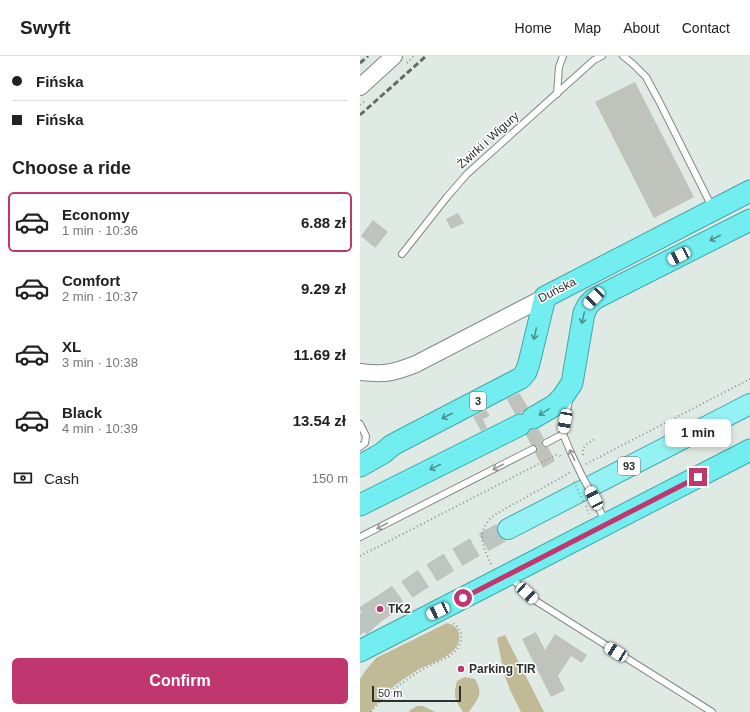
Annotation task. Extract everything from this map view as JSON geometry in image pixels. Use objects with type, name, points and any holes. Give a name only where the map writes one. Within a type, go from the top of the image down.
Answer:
[{"type":"highway","name":"Duńska","points":[[544,296],[750,191]]},
{"type":"highway","points":[[360,505],[527,422],[555,405],[562,398],[572,383],[584,313],[594,298],[750,220]]},
{"type":"highway","name":"3","points":[[360,466],[379,456],[398,442],[521,378],[526,372],[529,363],[544,296]]},
{"type":"highway","points":[[360,651],[750,450]]},
{"type":"main road","name":"93","points":[[508,529],[750,404]]},
{"type":"street","points":[[360,87],[394,56]]},
{"type":"street","name":"Duńska","points":[[360,372],[378,374],[400,371],[544,296]]},
{"type":"lane","points":[[557,94],[559,67],[563,56]]},
{"type":"lane","name":"Żwirki i Wigury","points":[[402,254],[467,174],[594,60],[602,56]]},
{"type":"lane","points":[[622,56],[633,64],[646,77],[713,210]]},
{"type":"lane","points":[[572,383],[563,434],[582,476],[607,524]]},
{"type":"lane","points":[[360,424],[366,436],[365,443],[360,447]]},
{"type":"lane","points":[[546,443],[563,434]]},
{"type":"lane","points":[[360,537],[533,449]]},
{"type":"lane","points":[[508,575],[536,601],[712,712]]},
{"type":"path","points":[[589,467],[583,454],[583,448],[595,439]]},
{"type":"path","points":[[360,556],[556,455],[564,458]]},
{"type":"path","points":[[570,472],[571,476]]},
{"type":"path","points":[[573,480],[584,503]]},
{"type":"path","points":[[371,712],[388,694],[406,680],[456,651],[461,640],[460,630],[455,624],[449,622]]},
{"type":"shaded area","points":[[447,623],[456,628],[459,634],[459,641],[451,653],[418,670],[398,683],[386,693],[370,712],[360,712],[360,679],[376,658]]},
{"type":"shaded area","points":[[505,635],[544,712],[521,712],[504,674],[497,638]]},
{"type":"shaded area","points":[[465,677],[475,679],[479,689],[479,696],[469,712],[463,712],[455,694],[457,681]]},
{"type":"shaded area","points":[[417,706],[423,706],[435,712],[409,712]]},
{"type":"building","points":[[635,82],[694,197],[654,218],[595,102]]},
{"type":"building","points":[[458,213],[464,223],[451,229],[446,219]]},
{"type":"building","points":[[373,220],[388,232],[375,248],[361,236]]},
{"type":"building","points":[[519,393],[528,407],[522,413],[515,414],[507,399]]},
{"type":"building","points":[[486,410],[490,416],[483,419],[487,428],[481,431],[473,417]]},
{"type":"building","points":[[531,429],[539,429],[544,439],[542,441],[542,445],[544,447],[548,447],[555,461],[543,468],[535,453],[537,447],[531,445],[526,435]]},
{"type":"building","name":"TK2","points":[[392,586],[404,603],[402,608],[360,635],[360,627],[368,620],[360,610],[360,607]]},
{"type":"building","points":[[536,632],[545,650],[555,634],[587,655],[582,663],[571,656],[558,676],[565,690],[551,697],[522,639]]},
{"type":"tunnel","points":[[360,627],[377,612],[412,586],[469,550],[508,529]]},
{"type":"railway","points":[[360,63],[368,56]]},
{"type":"railway","points":[[360,115],[426,56]]},
{"type":"place","name":"TK2","points":[[380,609]]},
{"type":"place","name":"Parking TIR","points":[[461,669]]},
{"type":"route","points":[[463,598],[698,477]]}]
